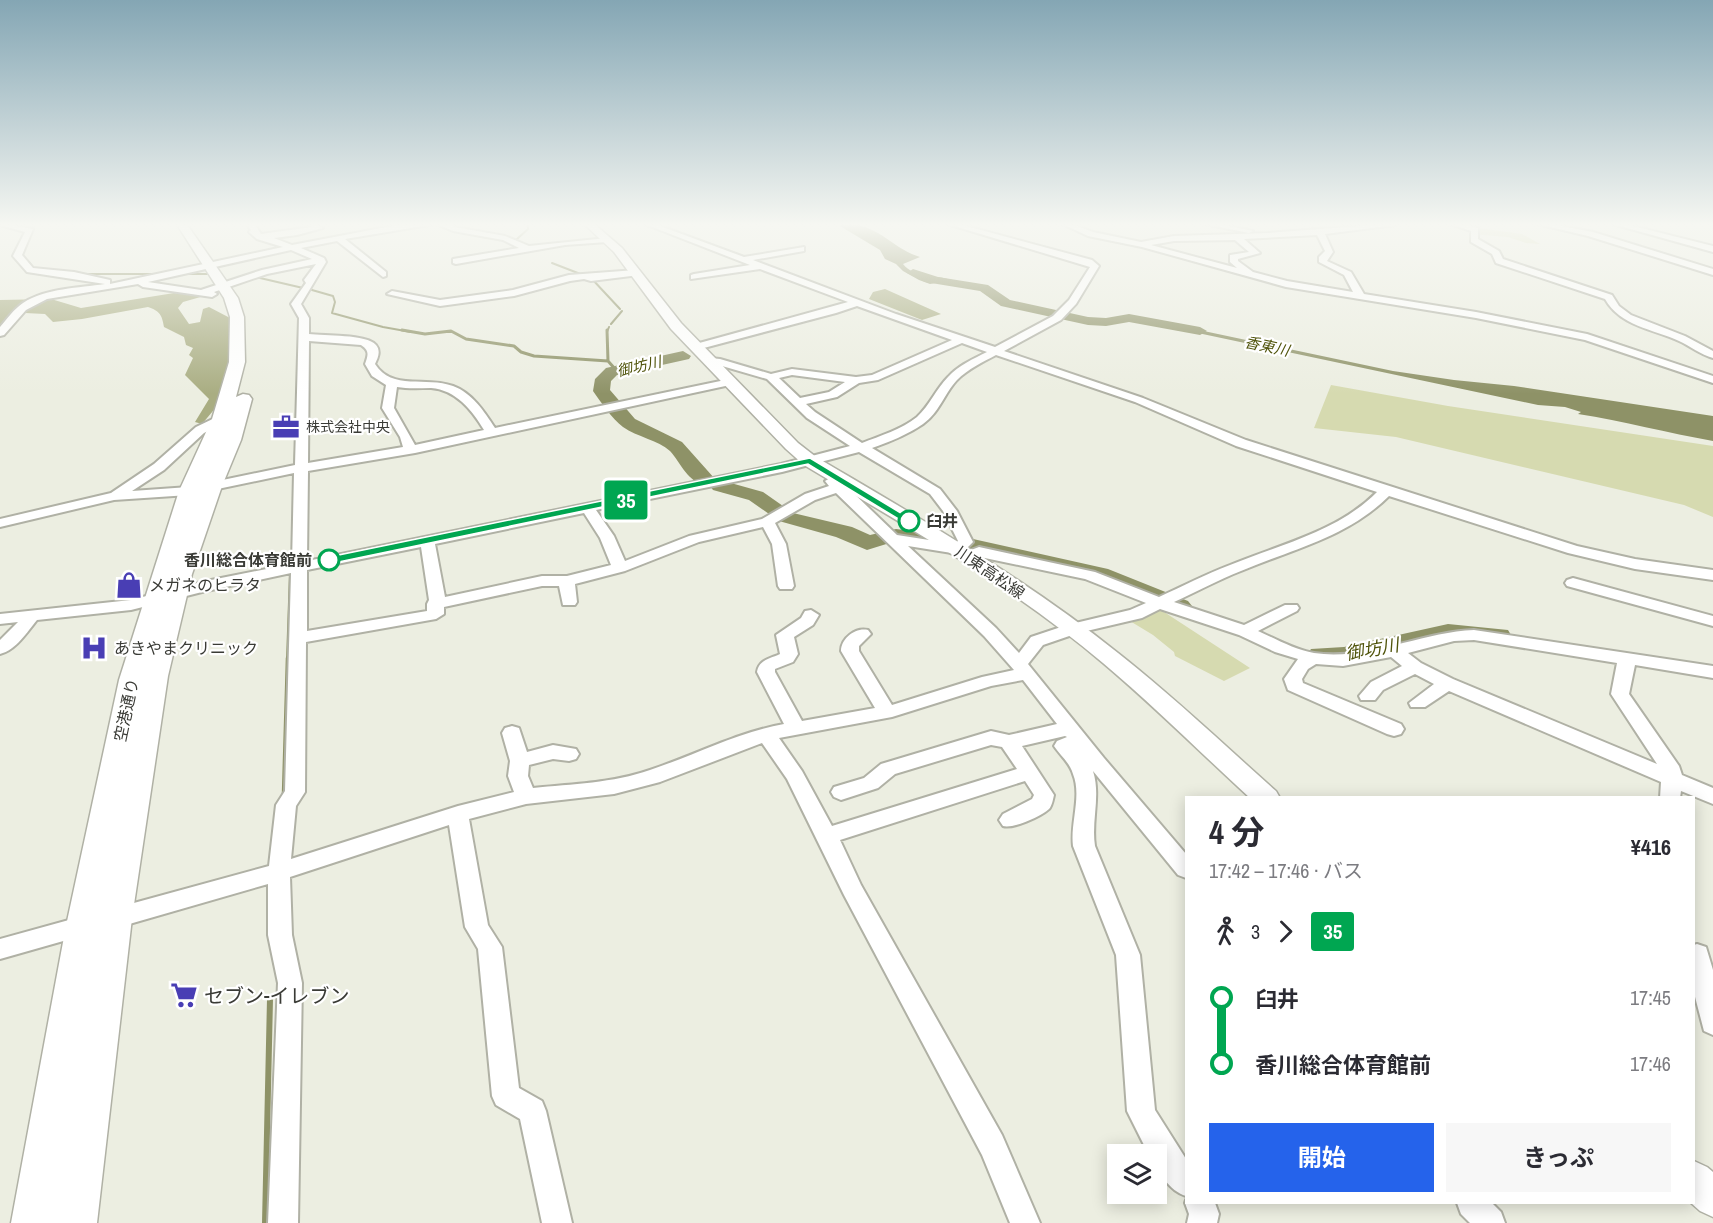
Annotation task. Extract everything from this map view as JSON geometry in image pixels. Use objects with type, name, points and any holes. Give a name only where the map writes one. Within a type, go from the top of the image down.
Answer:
[{"type":"highway","name":"空港通り","points":[[75,1223],[99,922],[132,680],[232,440],[254,360],[251,315],[226,280]]},
{"type":"highway","name":"空港通り","points":[[166,596],[189,491],[221,419],[237,362],[237,317],[230,288]]},
{"type":"highway","name":"空港通り","points":[[30,1222],[99,922]]},
{"type":"main road","name":"川東高松線","points":[[641,280],[676,326],[814,465],[963,552],[1073,629],[1111,658],[1265,796]]},
{"type":"main road","points":[[1695,1181],[1713,1198]]},
{"type":"street","points":[[104,280],[203,291],[230,288]]},
{"type":"street","points":[[0,333],[13,316],[34,301],[145,280]]},
{"type":"street","points":[[203,291],[219,297],[230,288],[247,280]]},
{"type":"street","points":[[283,1223],[290,983],[280,935],[279,872],[286,805],[295,792],[304,318],[296,304],[311,283],[309,280]]},
{"type":"street","points":[[393,294],[440,303],[514,293],[561,280]]},
{"type":"street","points":[[800,280],[1139,400],[1241,443],[1386,491],[1573,550],[1635,564],[1713,575]]},
{"type":"street","points":[[0,619],[131,605],[427,540],[814,465],[887,438],[919,421],[937,403],[951,380],[964,368],[1049,323],[1073,302],[1084,280]]},
{"type":"street","points":[[1273,280],[1579,335],[1713,380]]},
{"type":"street","points":[[1348,280],[1352,288],[1361,297]]},
{"type":"street","points":[[1557,280],[1603,295],[1612,300],[1615,308],[1627,317],[1681,338],[1713,355]]},
{"type":"street","points":[[696,347],[833,311],[858,302]]},
{"type":"street","points":[[302,337],[364,342],[372,347],[374,353],[370,364],[373,372],[392,385],[442,386],[475,406],[491,431]]},
{"type":"street","points":[[1681,338],[1713,339]]},
{"type":"street","points":[[771,376],[792,372],[856,380],[883,376],[962,339]]},
{"type":"street","points":[[710,361],[730,364],[771,376],[811,415],[939,494],[966,542],[963,552]]},
{"type":"street","points":[[800,402],[833,395],[856,380]]},
{"type":"street","points":[[0,523],[114,496],[189,491],[301,467],[410,450],[730,382]]},
{"type":"street","points":[[392,385],[388,408],[406,437],[410,450]]},
{"type":"street","points":[[114,496],[159,467],[200,430],[221,419]]},
{"type":"street","points":[[814,465],[896,539],[990,632],[1023,669],[1185,868]]},
{"type":"street","points":[[298,638],[436,614],[435,604],[438,603],[542,581],[567,581],[620,568],[694,539],[776,517],[810,497],[839,487]]},
{"type":"street","points":[[0,949],[279,872],[458,814],[526,796],[614,787],[653,777],[766,734],[887,712],[988,681],[1023,669],[1037,641],[1073,629],[1136,614],[1235,568],[1333,531],[1373,504],[1386,491]]},
{"type":"street","points":[[588,508],[599,528],[607,536],[620,568]]},
{"type":"street","points":[[776,517],[778,544],[786,586]]},
{"type":"street","points":[[896,539],[963,552],[979,552],[1089,575],[1248,629],[1281,648],[1312,657],[1343,660],[1394,651],[1454,636],[1474,635],[1713,672]]},
{"type":"street","points":[[427,540],[438,603]]},
{"type":"street","points":[[567,581],[569,602]]},
{"type":"street","points":[[1573,583],[1713,621]]},
{"type":"street","points":[[1248,629],[1292,608]]},
{"type":"street","points":[[0,649],[17,634],[33,614]]},
{"type":"street","points":[[797,730],[766,672],[767,666],[787,658],[789,654],[784,641],[785,635],[807,621],[811,615]]},
{"type":"street","points":[[862,634],[850,645],[850,651],[887,712]]},
{"type":"street","points":[[1394,651],[1415,667],[1447,683],[1671,789],[1713,796]]},
{"type":"street","points":[[1312,657],[1302,665],[1293,679],[1294,686],[1394,729]]},
{"type":"street","points":[[1627,658],[1620,694],[1672,771],[1671,789]]},
{"type":"street","points":[[1368,696],[1377,686],[1415,667]]},
{"type":"street","points":[[1418,702],[1447,683]]},
{"type":"street","points":[[512,733],[520,761],[518,776],[526,796]]},
{"type":"street","points":[[766,734],[795,776],[852,889],[992,1145],[1025,1223]]},
{"type":"street","points":[[841,792],[872,783],[888,769],[991,738],[1009,742],[1074,734]]},
{"type":"street","points":[[1074,734],[1064,746],[1083,772],[1086,786],[1082,823],[1084,845],[1096,880],[1124,937],[1128,955],[1141,1111],[1148,1130],[1185,1181]]},
{"type":"street","points":[[1009,742],[1044,795],[1041,804],[1010,820]]},
{"type":"street","points":[[520,761],[553,752],[569,754]]},
{"type":"street","points":[[827,836],[1028,773]]},
{"type":"street","points":[[458,814],[477,927],[490,947],[506,1096],[532,1111],[557,1223]]},
{"type":"street","points":[[1701,954],[1713,1023]]},
{"type":"street","points":[[1200,1204],[1204,1214],[1202,1223]]},
{"type":"street","points":[[1473,1204],[1490,1223]]},
{"type":"shaded area","points":[[885,289],[941,314],[922,320],[869,299],[873,292]]},
{"type":"shaded area","points":[[174,293],[204,296],[183,302],[178,308],[189,324],[200,322],[203,309],[209,307],[230,318],[234,342],[223,399],[202,424],[195,422],[209,399],[185,375],[193,358],[189,355],[193,348],[186,345],[184,337],[164,327],[160,314],[148,307],[53,322],[45,314],[25,313],[4,320],[0,328],[0,300],[51,299],[81,308]]},
{"type":"shaded area","points":[[1331,385],[1448,406],[1713,446],[1713,517],[1684,505],[1396,437],[1314,428]]},
{"type":"shaded area","points":[[1158,608],[1250,668],[1224,681],[1175,656],[1174,652],[1153,635],[1125,618]]},
{"type":"water","points":[[919,280],[952,280],[930,284]]},
{"type":"water","points":[[1166,323],[1393,371],[1514,386],[1713,416],[1713,441],[1578,414],[1581,412],[1565,407],[1538,405],[1179,329],[1168,326]]},
{"type":"waterway","points":[[269,280],[302,288]]},
{"type":"waterway","points":[[302,288],[307,280]]},
{"type":"waterway","points":[[593,280],[620,309]]},
{"type":"waterway","name":"香東川","points":[[934,280],[983,288],[1006,303],[1088,321],[1106,322],[1129,318],[1200,331]]},
{"type":"waterway","points":[[295,299],[302,288]]},
{"type":"waterway","points":[[312,290],[333,296],[335,302],[332,313],[411,332]]},
{"type":"waterway","points":[[611,324],[622,311]]},
{"type":"waterway","points":[[607,332],[609,327]]},
{"type":"waterway","points":[[402,330],[425,334],[451,331],[466,339],[514,346],[521,352],[534,356],[608,361]]},
{"type":"waterway","points":[[445,332],[452,332]]},
{"type":"waterway","points":[[607,332],[608,361]]},
{"type":"waterway","name":"御坊川","points":[[683,356],[612,371],[603,379],[601,391],[629,423],[675,446],[694,470],[705,479]]},
{"type":"waterway","points":[[608,361],[616,370]]},
{"type":"waterway","points":[[295,468],[297,395]]},
{"type":"waterway","name":"御坊川","points":[[720,486],[756,496],[786,517],[844,532],[859,537],[867,543],[888,537]]},
{"type":"waterway","name":"御坊川","points":[[896,535],[920,538]]},
{"type":"waterway","name":"御坊川","points":[[973,546],[1100,574],[1180,606]]},
{"type":"waterway","points":[[288,660],[291,573]]},
{"type":"waterway","name":"御坊川","points":[[1320,655],[1344,655],[1448,631],[1499,635]]},
{"type":"waterway","points":[[284,794],[288,658]]},
{"type":"waterway","points":[[265,1223],[270,999]]},
{"type":"bus line","name":"35","points":[[329,560],[810,461],[909,521]]},
{"type":"place","name":"株式会社中央","points":[[286,427]]},
{"type":"place","name":"臼井","points":[[909,521]]},
{"type":"place","name":"香川総合体育館前","points":[[329,560]]},
{"type":"place","name":"メガネのヒラタ","points":[[129,585]]},
{"type":"place","name":"あきやまクリニック","points":[[94,648]]},
{"type":"place","name":"セブン-イレブン","points":[[184,995]]}]
